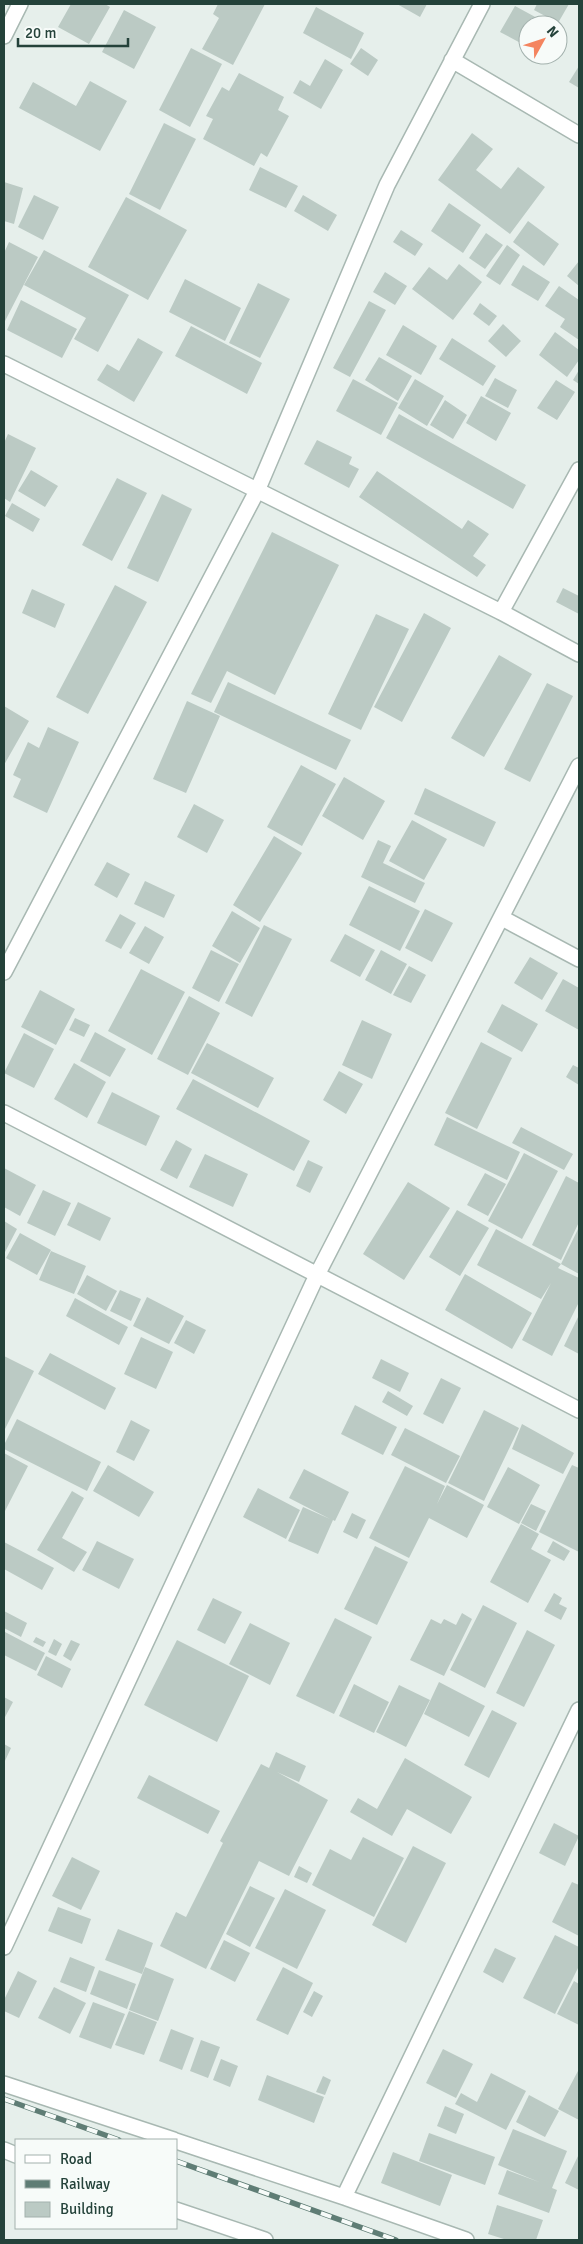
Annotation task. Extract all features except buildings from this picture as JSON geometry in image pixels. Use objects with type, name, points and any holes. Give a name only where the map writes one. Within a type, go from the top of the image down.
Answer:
[{"type":"street","points":[[4,36],[20,4]]},
{"type":"street","points":[[4,972],[257,491],[387,185],[482,4]]},
{"type":"street","points":[[452,60],[579,135]]},
{"type":"street","points":[[4,364],[501,612],[579,654]]},
{"type":"street","points":[[501,612],[579,470]]},
{"type":"street","points":[[4,1947],[317,1275],[579,766]]},
{"type":"street","points":[[502,918],[579,959]]},
{"type":"street","points":[[4,1113],[579,1410]]},
{"type":"street","points":[[344,2197],[579,1710]]},
{"type":"street","points":[[4,2084],[169,2139]]},
{"type":"street","points":[[178,2142],[466,2240]]},
{"type":"street","points":[[178,2211],[265,2240]]},
{"type":"railway","points":[[4,2099],[116,2139]]},
{"type":"railway","points":[[178,2162],[396,2240]]}]
